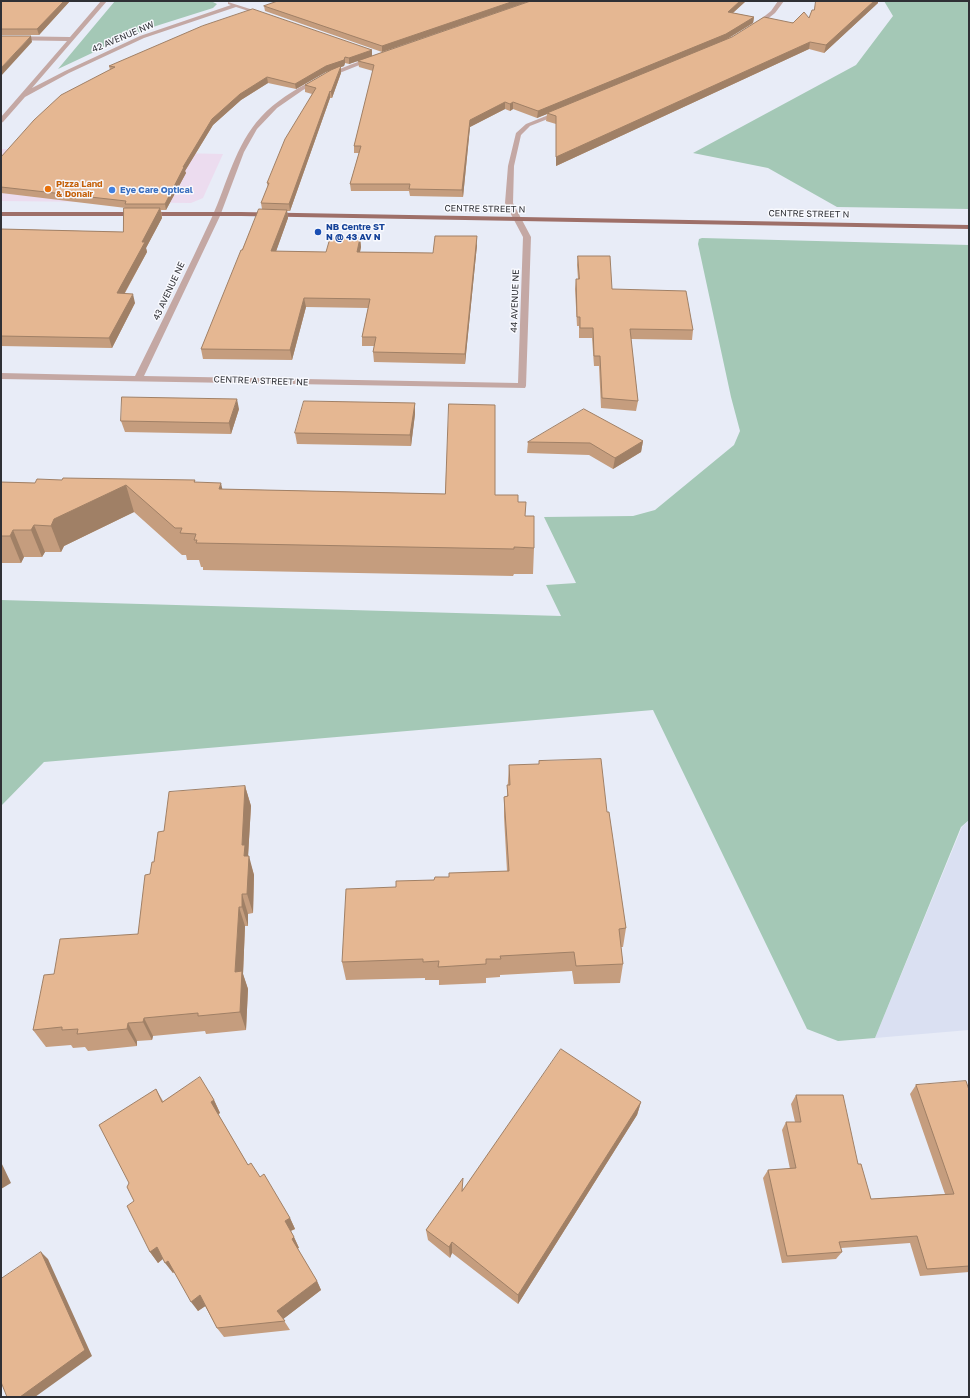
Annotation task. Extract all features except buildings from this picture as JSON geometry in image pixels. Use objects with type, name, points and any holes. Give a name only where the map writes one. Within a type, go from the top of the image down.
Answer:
[{"type":"main road","name":"CENTRE STREET N","points":[[1,214],[217,214],[969,226]]},
{"type":"street","name":"42 AVENUE NW","points":[[1,121],[104,1]]},
{"type":"street","points":[[224,1],[274,18]]},
{"type":"street","points":[[748,31],[765,19],[781,1]]},
{"type":"street","name":"42 AVENUE NW","points":[[22,96],[66,72],[142,37],[236,5]]},
{"type":"street","points":[[1,38],[71,39]]},
{"type":"street","name":"43 AVENUE NE","points":[[139,377],[217,214],[242,150],[255,127],[264,117],[288,98],[315,81],[329,74],[380,55],[368,51]]},
{"type":"street","name":"44 AVENUE NE","points":[[522,386],[527,237],[509,203],[511,166],[518,134],[528,125],[570,108]]},
{"type":"street","name":"CENTRE A STREET NE","points":[[1,376],[139,377],[522,386]]},
{"type":"shaded area","points":[[1,149],[223,154],[203,198],[191,203],[1,201]]},
{"type":"shaded area","points":[[969,820],[969,1030],[875,1038],[962,827]]},
{"type":"green space","points":[[115,1],[211,1],[217,4],[213,8],[156,26],[107,46],[58,69]]},
{"type":"green space","points":[[884,1],[969,1],[969,209],[837,207],[768,168],[693,153],[856,65],[893,16]]},
{"type":"green space","points":[[699,239],[969,245],[969,820],[961,827],[875,1038],[838,1041],[807,1029],[653,710],[44,762],[1,806],[1,600],[561,616],[546,585],[576,583],[544,517],[633,516],[655,510],[734,445],[740,431],[731,397],[698,244]]},
{"type":"place","name":"Pizza Land & Donair","points":[[48,189]]},
{"type":"place","name":"Eye Care Optical","points":[[112,190]]},
{"type":"place","name":"NB Centre ST N @ 43 AV N","points":[[318,232]]}]
